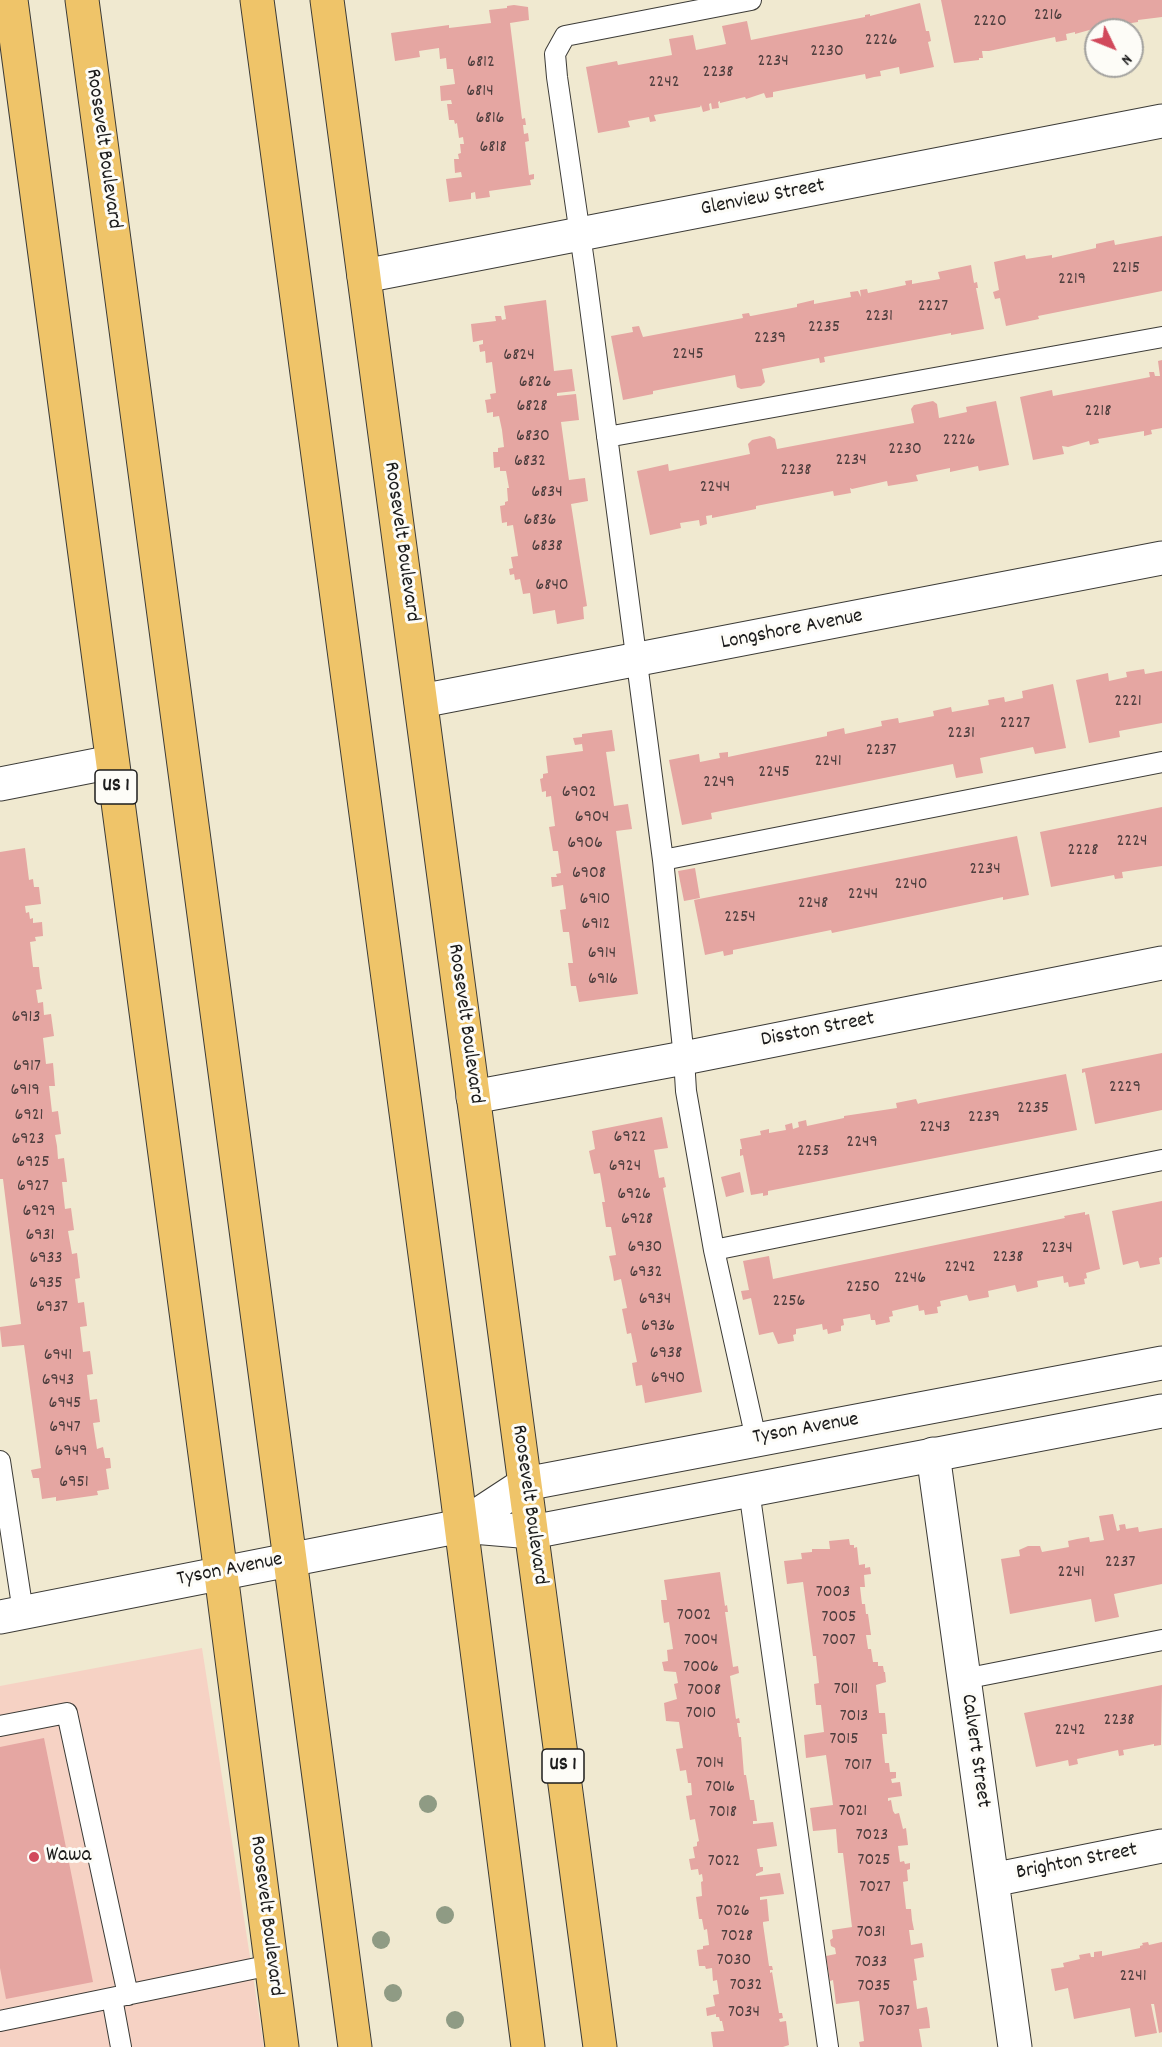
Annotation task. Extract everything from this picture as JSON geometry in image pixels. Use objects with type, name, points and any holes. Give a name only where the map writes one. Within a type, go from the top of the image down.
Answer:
[{"type":"highway","name":"Roosevelt Boulevard","points":[[11,0],[282,2047]]},
{"type":"highway","name":"Roosevelt Boulevard","points":[[82,0],[355,2047]]},
{"type":"highway","points":[[257,0],[461,1526],[528,2047]]},
{"type":"highway","name":"Roosevelt Boulevard","points":[[327,0],[600,2047]]},
{"type":"highway","points":[[513,1929],[548,2047]]},
{"type":"street","name":"Glenview Street","points":[[364,276],[1162,121]]},
{"type":"street","name":"Longshore Avenue","points":[[421,701],[1162,558]]},
{"type":"street","points":[[0,784],[112,762]]},
{"type":"street","name":"Disston Street","points":[[474,1097],[684,1058],[1162,963]]},
{"type":"street","name":"Tyson Avenue","points":[[461,1526],[525,1484],[1162,1363]]},
{"type":"street","points":[[1036,1388],[1043,1432]]},
{"type":"street","name":"Tyson Avenue","points":[[12,1615],[461,1526],[532,1532],[1043,1432],[1162,1411]]},
{"type":"street","name":"Calvert Street","points":[[933,1454],[1015,2047]]},
{"type":"street","name":"Brighton Street","points":[[992,1880],[1162,1846]]},
{"type":"lane","points":[[752,0],[565,36],[555,54],[556,77],[580,235],[663,860],[686,1091],[714,1250],[756,1439]]},
{"type":"lane","points":[[607,437],[1162,337]]},
{"type":"lane","points":[[663,860],[1162,762]]},
{"type":"lane","points":[[714,1250],[1162,1160]]},
{"type":"lane","points":[[0,1461],[12,1615]]},
{"type":"lane","points":[[748,1490],[828,2047]]},
{"type":"lane","points":[[964,1679],[1162,1640]]},
{"type":"lane","points":[[0,1726],[68,1713],[120,1996],[122,2047]]},
{"type":"lane","points":[[0,2021],[271,1965]]},
{"type":"shaded area","points":[[202,1648],[264,2047],[0,2047],[0,1686]]},
{"type":"building","points":[[941,0],[1162,0],[1162,17],[1144,19],[1084,18],[1084,32],[1066,34],[1067,40],[1056,42],[1055,37],[982,51],[983,58],[979,60],[954,63]]},
{"type":"building","points":[[920,3],[926,31],[929,31],[931,41],[928,42],[934,67],[900,74],[899,67],[880,71],[881,76],[866,79],[865,74],[773,92],[773,97],[766,98],[764,93],[746,99],[745,97],[720,103],[720,101],[718,102],[719,108],[712,109],[711,103],[709,104],[710,110],[703,112],[701,105],[654,115],[656,121],[650,122],[649,117],[628,121],[630,127],[598,133],[586,67],[617,61],[618,65],[672,55],[669,39],[693,35],[696,50],[726,44],[722,26],[747,21],[751,40],[865,17],[870,14],[870,16]]},
{"type":"building","points":[[514,5],[528,7],[529,20],[510,23],[522,119],[525,118],[526,125],[523,125],[524,134],[528,133],[529,141],[525,142],[529,175],[534,174],[534,179],[530,180],[531,185],[489,191],[490,197],[476,199],[475,192],[471,193],[471,199],[449,202],[446,179],[462,177],[461,172],[455,173],[454,159],[459,159],[460,144],[464,144],[463,137],[459,138],[457,123],[449,120],[447,104],[452,104],[451,100],[441,101],[440,86],[455,84],[453,69],[447,69],[446,58],[440,59],[439,48],[419,51],[420,57],[395,61],[391,33],[449,25],[449,28],[491,23],[489,10]]},
{"type":"building","points":[[1162,236],[1162,291],[1038,316],[1039,319],[1006,326],[1000,298],[995,299],[993,292],[999,290],[994,262],[1025,255],[1026,259],[1052,255],[1052,258],[1096,248],[1096,244],[1114,240],[1115,245]]},
{"type":"building","points":[[971,265],[974,283],[977,282],[978,288],[976,288],[984,329],[824,357],[825,362],[820,363],[819,358],[762,369],[765,382],[761,386],[741,389],[737,387],[735,375],[653,391],[653,394],[623,400],[611,336],[633,332],[632,327],[639,326],[643,337],[743,318],[742,314],[749,313],[751,316],[797,307],[797,304],[814,300],[814,304],[851,297],[850,292],[858,291],[861,297],[860,290],[867,289],[868,293],[906,285],[905,281],[912,280],[912,284],[940,279],[938,272]]},
{"type":"building","points":[[546,300],[554,371],[572,369],[575,391],[557,393],[557,396],[576,394],[579,420],[561,422],[569,480],[585,478],[588,501],[571,504],[587,606],[583,607],[584,619],[557,624],[555,610],[533,614],[530,593],[523,594],[520,579],[515,580],[514,574],[510,575],[509,569],[513,568],[511,557],[518,556],[513,525],[507,526],[507,522],[502,523],[500,506],[505,505],[508,501],[507,488],[509,488],[506,471],[500,471],[500,467],[494,468],[493,452],[498,452],[498,448],[504,447],[502,430],[499,416],[493,417],[493,412],[487,413],[485,400],[491,399],[490,394],[496,393],[492,362],[486,363],[485,351],[480,352],[479,345],[483,344],[483,340],[473,342],[471,324],[496,321],[495,316],[501,316],[502,320],[506,319],[504,306]]},
{"type":"building","points":[[1162,360],[1162,428],[1151,430],[1152,434],[1144,436],[1144,431],[1098,439],[1099,443],[1090,445],[1089,441],[1068,447],[1062,446],[1064,454],[1033,460],[1020,397],[1052,390],[1053,396],[1150,377],[1149,372],[1160,376],[1158,361]]},
{"type":"building","points":[[933,401],[937,404],[939,418],[967,412],[966,407],[996,401],[1009,465],[979,471],[978,466],[950,472],[950,468],[916,475],[918,481],[888,486],[887,481],[850,488],[851,493],[834,496],[833,491],[756,506],[756,509],[712,518],[712,515],[706,516],[707,524],[700,526],[699,520],[680,523],[681,528],[650,535],[637,471],[668,464],[669,471],[750,454],[748,444],[752,440],[770,436],[775,439],[777,449],[914,423],[911,409],[914,405]]},
{"type":"building","points":[[1144,669],[1145,674],[1162,671],[1162,723],[1119,731],[1120,737],[1089,743],[1076,680],[1108,673],[1109,681],[1127,677],[1126,672]]},
{"type":"building","points":[[1053,684],[1066,748],[1035,754],[1033,747],[980,758],[983,773],[956,778],[953,764],[711,813],[712,819],[682,825],[669,760],[699,754],[700,762],[720,758],[719,753],[728,752],[728,757],[827,736],[827,732],[844,728],[845,734],[882,726],[881,721],[898,718],[899,723],[934,716],[933,711],[951,707],[952,712],[989,705],[988,700],[1004,697],[1005,702],[1023,698],[1022,691]]},
{"type":"building","points":[[612,730],[615,751],[606,752],[614,806],[628,804],[632,829],[616,831],[638,994],[579,1002],[576,986],[571,986],[568,963],[573,963],[569,932],[563,932],[560,910],[566,909],[563,885],[552,887],[551,877],[557,877],[556,874],[561,873],[558,851],[553,851],[549,827],[555,826],[551,796],[546,797],[546,791],[542,792],[540,779],[543,778],[543,774],[548,773],[546,756],[583,751],[582,744],[575,745],[573,738],[582,737],[582,734]]},
{"type":"building","points":[[1162,807],[1162,866],[1122,872],[1123,878],[1115,879],[1114,875],[1051,887],[1040,832]]},
{"type":"building","points":[[1017,836],[1029,895],[1003,900],[1003,897],[832,933],[831,930],[733,950],[733,954],[724,956],[723,951],[705,955],[694,900]]},
{"type":"building","points":[[25,848],[29,880],[33,879],[34,887],[39,887],[41,904],[25,906],[30,919],[33,918],[33,923],[42,922],[43,936],[35,937],[36,941],[30,942],[33,967],[39,967],[42,989],[36,990],[38,1003],[43,1002],[44,1015],[51,1014],[54,1036],[43,1038],[46,1064],[53,1063],[55,1086],[49,1086],[52,1112],[58,1111],[61,1134],[55,1135],[58,1159],[64,1158],[67,1182],[62,1182],[65,1209],[71,1208],[74,1230],[68,1231],[72,1254],[77,1253],[80,1278],[75,1279],[78,1303],[84,1302],[87,1326],[80,1327],[83,1352],[90,1351],[93,1374],[87,1375],[90,1400],[97,1399],[100,1422],[93,1423],[97,1449],[103,1447],[105,1458],[110,1458],[111,1468],[106,1469],[109,1489],[97,1491],[98,1495],[56,1501],[56,1497],[42,1499],[39,1478],[33,1478],[31,1470],[41,1468],[24,1345],[2,1347],[0,1329],[0,1327],[21,1324],[3,1179],[0,1179],[0,852]]},
{"type":"building","points":[[695,868],[700,898],[684,901],[678,871]]},
{"type":"building","points":[[1162,1053],[1162,1110],[1095,1124],[1085,1072],[1082,1073],[1082,1069]]},
{"type":"building","points":[[1066,1074],[1077,1130],[768,1191],[768,1195],[763,1196],[763,1193],[751,1195],[743,1155],[740,1156],[740,1149],[742,1149],[740,1139],[761,1135],[760,1131],[769,1129],[769,1133],[786,1130],[785,1125],[792,1123],[793,1129],[799,1127],[798,1122],[806,1120],[807,1126],[844,1118],[844,1116],[897,1108],[896,1103],[916,1099],[918,1104]]},
{"type":"building","points":[[662,1117],[668,1148],[654,1150],[659,1178],[664,1177],[666,1187],[663,1188],[702,1392],[645,1403],[642,1385],[636,1386],[632,1363],[637,1362],[631,1333],[627,1334],[622,1309],[627,1308],[621,1279],[614,1281],[609,1256],[616,1255],[611,1227],[606,1227],[600,1173],[594,1174],[589,1151],[595,1149],[592,1131]]},
{"type":"building","points":[[740,1172],[744,1192],[726,1197],[721,1177]]},
{"type":"building","points":[[1162,1201],[1160,1264],[1140,1268],[1138,1261],[1123,1265],[1112,1211]]},
{"type":"building","points":[[1085,1212],[1085,1215],[1089,1214],[1100,1269],[1086,1273],[1085,1284],[1069,1287],[1068,1282],[1064,1283],[1063,1276],[1037,1281],[1038,1287],[1017,1292],[1015,1285],[988,1291],[989,1297],[969,1301],[967,1295],[940,1301],[941,1306],[937,1307],[938,1313],[925,1315],[924,1310],[919,1311],[918,1305],[892,1311],[893,1316],[889,1317],[890,1322],[876,1325],[875,1320],[871,1320],[870,1314],[843,1319],[844,1325],[841,1326],[841,1331],[828,1334],[827,1329],[823,1330],[822,1324],[796,1329],[796,1334],[793,1335],[794,1341],[778,1344],[773,1332],[759,1335],[751,1298],[743,1300],[741,1291],[749,1290],[743,1261],[769,1256],[773,1279]]},
{"type":"building","points":[[1113,1514],[1117,1531],[1120,1530],[1119,1525],[1125,1524],[1126,1529],[1138,1527],[1139,1532],[1162,1528],[1162,1584],[1114,1594],[1119,1617],[1095,1622],[1091,1599],[1010,1614],[1001,1559],[1020,1556],[1019,1550],[1028,1546],[1040,1546],[1042,1552],[1069,1547],[1068,1541],[1077,1539],[1089,1537],[1090,1542],[1104,1540],[1099,1516]]},
{"type":"building","points":[[849,1539],[850,1545],[857,1547],[859,1565],[865,1564],[865,1568],[870,1567],[871,1574],[864,1575],[865,1587],[860,1587],[862,1604],[865,1604],[866,1614],[868,1614],[871,1635],[866,1635],[868,1649],[871,1649],[873,1662],[878,1662],[878,1666],[883,1666],[885,1672],[886,1682],[876,1685],[879,1713],[885,1713],[887,1734],[882,1734],[885,1763],[889,1763],[890,1772],[896,1772],[896,1778],[891,1779],[892,1783],[900,1782],[902,1796],[888,1798],[888,1801],[891,1800],[895,1814],[899,1813],[903,1829],[906,1828],[908,1845],[898,1846],[900,1862],[910,1863],[910,1869],[907,1870],[908,1881],[903,1882],[906,1909],[911,1909],[914,1930],[909,1930],[911,1945],[922,1943],[924,1957],[914,1959],[917,1980],[913,1981],[917,2009],[927,2007],[929,2018],[930,2028],[919,2029],[922,2047],[860,2047],[859,2042],[864,2041],[859,2001],[836,2004],[833,1980],[830,1981],[826,1956],[836,1954],[830,1940],[833,1938],[832,1930],[852,1927],[843,1853],[838,1853],[836,1829],[813,1831],[810,1808],[833,1805],[826,1755],[806,1758],[804,1735],[824,1732],[821,1705],[816,1705],[814,1684],[819,1683],[816,1656],[813,1656],[803,1582],[787,1584],[784,1561],[802,1559],[801,1553],[812,1552],[812,1549],[830,1549],[829,1541]]},
{"type":"building","points":[[720,1572],[728,1612],[725,1612],[733,1667],[738,1666],[739,1673],[730,1676],[736,1719],[739,1718],[740,1723],[737,1723],[739,1737],[741,1737],[744,1775],[746,1775],[750,1800],[754,1800],[757,1821],[753,1821],[753,1824],[773,1822],[777,1846],[757,1849],[760,1867],[763,1867],[763,1871],[756,1876],[780,1873],[784,1894],[760,1897],[760,1900],[767,1899],[769,1921],[763,1924],[769,1966],[772,1966],[773,1970],[770,1970],[770,1973],[772,1972],[779,2013],[782,2013],[783,2018],[779,2019],[780,2022],[786,2021],[789,2045],[783,2047],[713,2047],[711,2032],[724,2031],[722,2021],[716,2017],[716,2014],[707,2016],[706,2008],[715,2006],[713,1995],[719,1994],[717,1980],[713,1981],[712,1968],[706,1969],[705,1966],[699,1966],[697,1950],[709,1945],[707,1929],[704,1930],[702,1919],[699,1919],[696,1897],[702,1896],[702,1874],[699,1875],[698,1869],[691,1870],[689,1859],[695,1858],[693,1847],[697,1846],[699,1841],[695,1819],[690,1820],[686,1796],[692,1795],[691,1783],[688,1783],[686,1770],[680,1771],[676,1749],[683,1748],[679,1722],[666,1721],[664,1703],[677,1699],[674,1684],[678,1683],[676,1672],[664,1671],[662,1662],[668,1661],[667,1650],[673,1649],[669,1622],[664,1623],[662,1610],[661,1600],[667,1600],[664,1580]]},
{"type":"building","points":[[1162,1685],[1161,1745],[1154,1746],[1154,1744],[1123,1750],[1124,1755],[1119,1756],[1118,1750],[1077,1759],[1078,1764],[1069,1766],[1068,1760],[1036,1767],[1024,1713]]},
{"type":"building","name":"Wawa","points":[[44,1738],[93,1982],[6,1999],[0,1968],[0,1747]]},
{"type":"building","points":[[1148,1942],[1149,1945],[1162,1942],[1162,2032],[1159,2033],[1154,2004],[1151,2004],[1157,2033],[1135,2037],[1130,2008],[1074,2019],[1068,1988],[1055,1991],[1051,1969],[1064,1967],[1063,1963],[1080,1959],[1079,1955],[1090,1953],[1091,1957],[1094,1957],[1094,1952],[1102,1951],[1102,1956],[1140,1948],[1142,1943]]},
{"type":"place","name":"Wawa","points":[[34,1857]]}]
